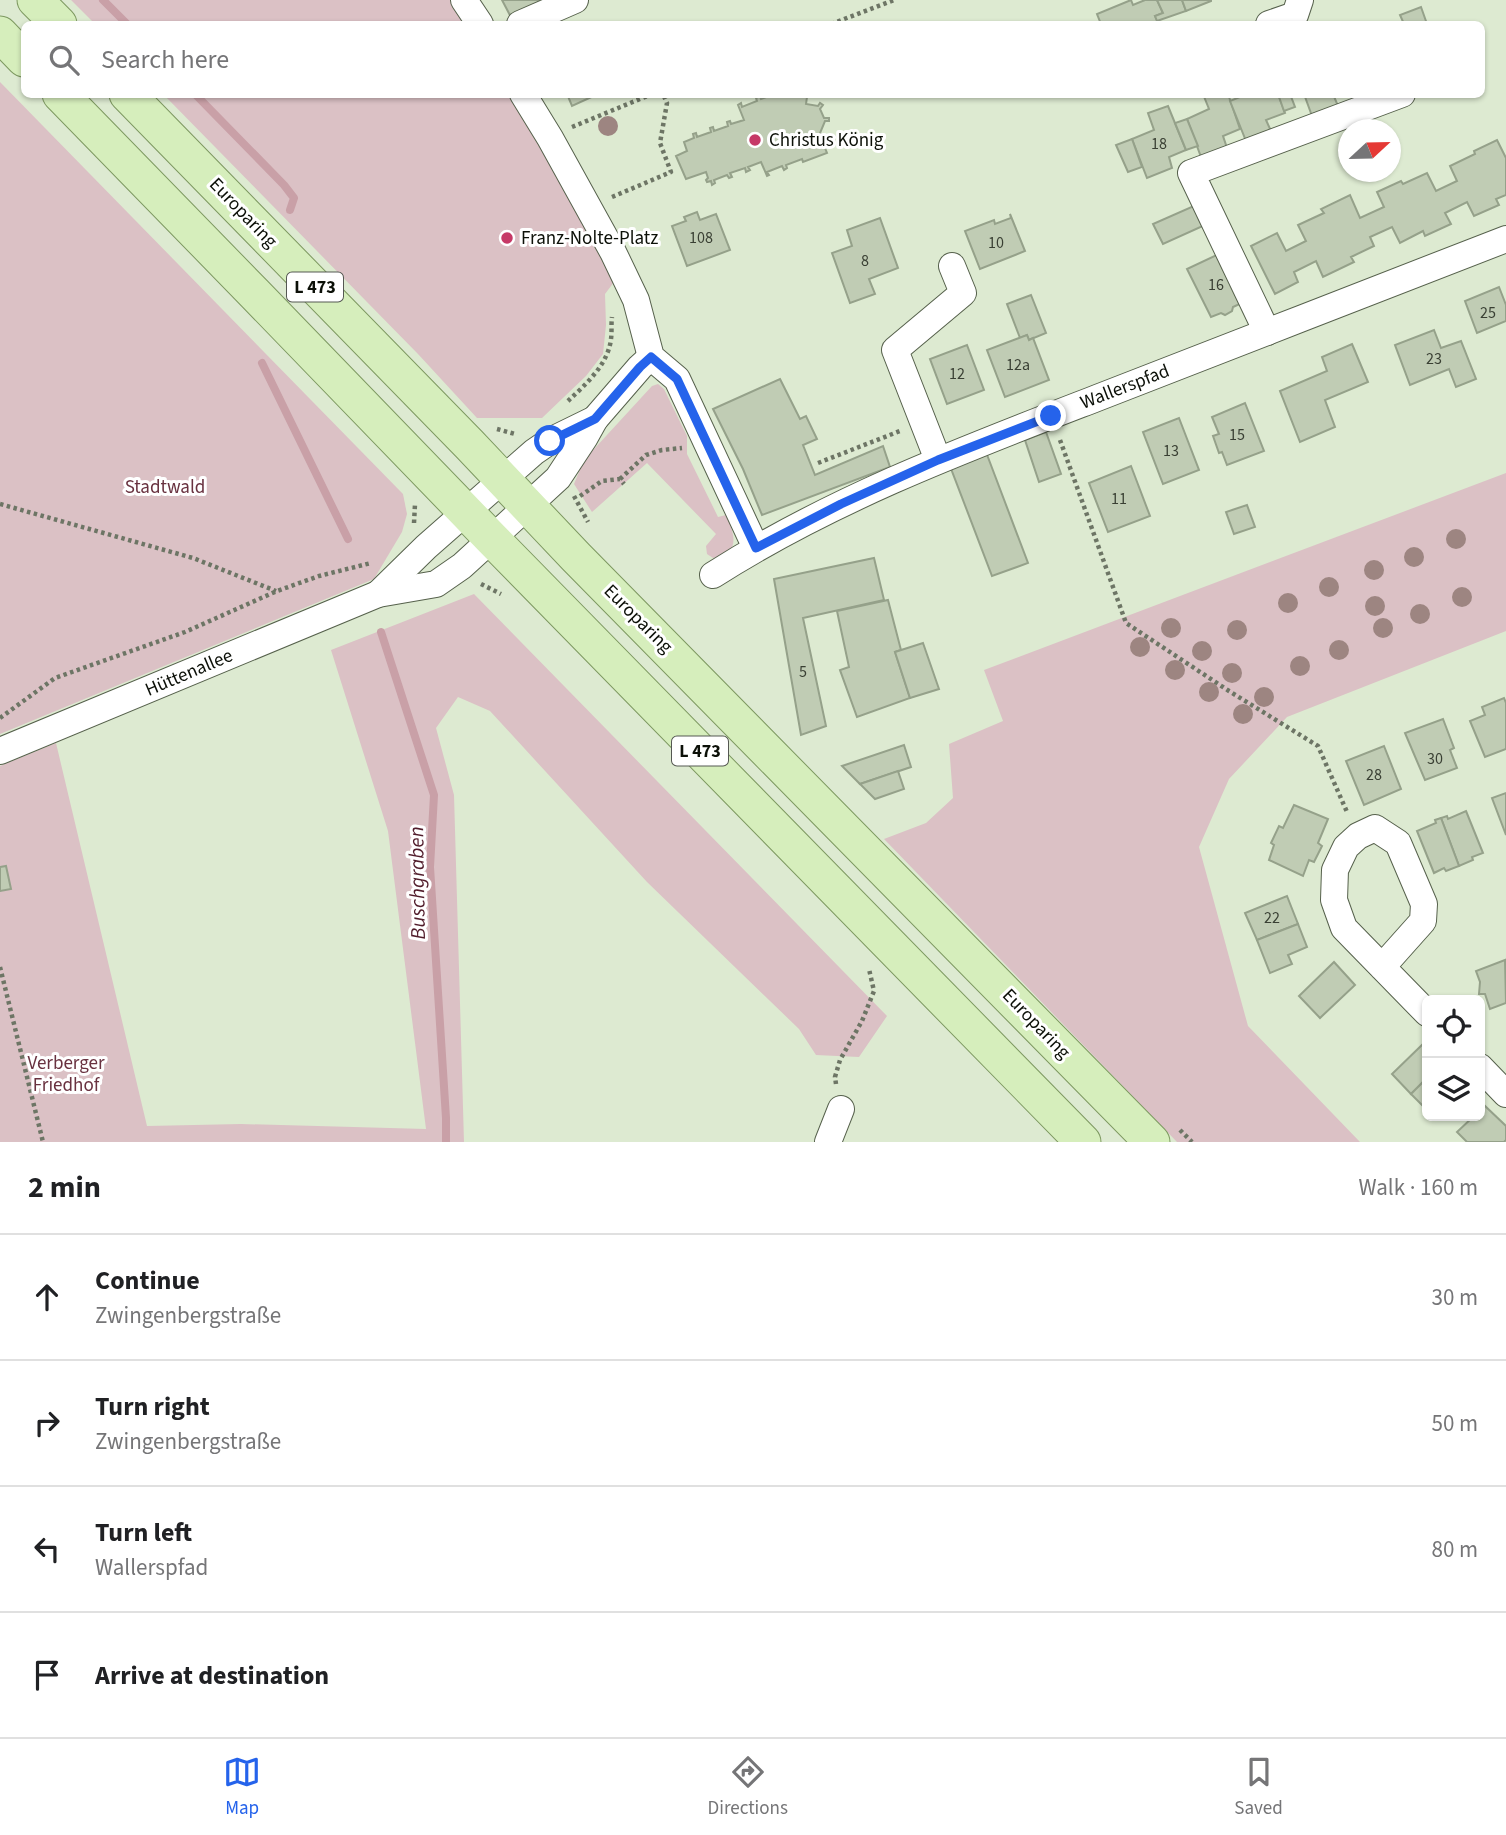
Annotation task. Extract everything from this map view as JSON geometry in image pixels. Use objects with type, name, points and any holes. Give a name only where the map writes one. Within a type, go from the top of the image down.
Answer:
[{"type":"main road","points":[[35,0],[56,21]]},
{"type":"main road","points":[[0,34],[21,55]]},
{"type":"main road","name":"L 473","points":[[64,98],[1083,1142]]},
{"type":"main road","name":"Europaring","points":[[131,98],[529,505],[576,557],[1152,1142]]},
{"type":"street","points":[[464,0],[478,21]]},
{"type":"street","points":[[527,21],[575,0]]},
{"type":"street","points":[[1278,21],[1295,15],[1300,0]]},
{"type":"street","points":[[525,98],[589,207],[628,282],[636,300],[651,357],[677,379],[756,548]]},
{"type":"street","points":[[1267,332],[1191,173],[1391,98]]},
{"type":"street","name":"Wallerspfad","points":[[713,575],[756,548],[841,504],[938,460],[1506,239]]},
{"type":"street","points":[[938,460],[895,350],[962,293],[952,266]]},
{"type":"street","points":[[595,419],[651,357]]},
{"type":"street","name":"Hüttenallee","points":[[378,594],[423,535],[466,512],[550,441],[595,419]]},
{"type":"street","name":"Hüttenallee","points":[[0,751],[378,594],[436,584],[462,566],[558,478],[595,419]]},
{"type":"street","points":[[1382,967],[1423,921],[1424,904],[1398,843],[1375,828],[1358,836],[1346,847],[1335,870],[1334,900],[1344,928],[1382,967],[1422,1008]]},
{"type":"street","points":[[1485,1072],[1506,1094]]},
{"type":"street","points":[[828,1142],[841,1109]]},
{"type":"path","points":[[839,21],[894,0]]},
{"type":"path","points":[[550,138],[642,98]]},
{"type":"path","points":[[589,207],[671,172],[660,143],[667,103],[665,98]]},
{"type":"path","points":[[567,402],[606,359],[611,341],[611,300],[615,290],[628,282]]},
{"type":"path","points":[[1051,416],[1126,623],[1318,746],[1358,836]]},
{"type":"path","points":[[818,463],[924,422]]},
{"type":"path","points":[[577,499],[602,481],[622,482],[646,455],[684,447],[705,438]]},
{"type":"path","points":[[414,497],[415,520],[423,535]]},
{"type":"path","points":[[0,504],[193,558],[277,591]]},
{"type":"path","points":[[415,520],[421,522],[423,535]]},
{"type":"path","points":[[0,718],[55,678],[185,632],[277,591],[319,576],[377,562]]},
{"type":"path","points":[[462,566],[489,589],[511,598]]},
{"type":"path","points":[[841,1109],[835,1077],[840,1060],[862,1021],[874,991],[868,965]]},
{"type":"path","points":[[0,967],[43,1142]]},
{"type":"green space","points":[[71,0],[451,0],[464,21],[92,21]]},
{"type":"green space","name":"Stadtwald","points":[[0,82],[403,494],[407,514],[402,532],[374,579],[0,734]]},
{"type":"green space","points":[[167,98],[512,98],[549,157],[614,282],[605,294],[603,354],[586,376],[542,418],[477,418],[418,354]]},
{"type":"green space","points":[[658,384],[664,389],[687,436],[687,454],[718,517],[726,515],[729,522],[733,536],[732,547],[722,556],[713,558],[707,554],[706,546],[716,534],[647,463],[592,512],[574,484],[584,460],[652,386]]},
{"type":"green space","points":[[1506,473],[1506,631],[1287,717],[1229,779],[1199,847],[1248,1026],[1360,1142],[1177,1142],[884,839],[926,823],[953,798],[949,744],[1003,721],[984,670]]},
{"type":"green space","name":"Verberger Friedhof","points":[[474,594],[887,1016],[859,1057],[816,1055],[799,1029],[647,882],[490,711],[458,697],[436,728],[454,795],[464,1142],[0,1142],[0,766],[56,743],[147,1126],[241,1124],[426,1129],[388,831],[331,650]]},
{"type":"building","points":[[502,0],[542,0],[545,7],[513,21]]},
{"type":"building","points":[[1131,0],[1133,5],[1145,0],[1157,0],[1163,13],[1155,16],[1158,21],[1100,21],[1097,14]]},
{"type":"building","points":[[1157,0],[1182,0],[1186,11],[1157,21],[1155,16],[1163,13]]},
{"type":"building","points":[[1182,0],[1211,0],[1211,1],[1186,11]]},
{"type":"building","points":[[1421,7],[1426,21],[1403,21],[1400,15]]},
{"type":"building","points":[[569,98],[589,98],[572,106]]},
{"type":"building","name":"Christus König","points":[[756,98],[807,98],[806,104],[823,105],[820,109],[824,118],[829,118],[829,121],[825,121],[820,133],[823,135],[821,138],[827,153],[786,165],[784,170],[782,166],[767,172],[767,176],[761,162],[748,167],[750,170],[746,172],[745,168],[730,173],[732,177],[727,175],[714,180],[712,185],[711,181],[706,180],[706,172],[686,179],[676,156],[687,151],[684,142],[694,138],[693,134],[696,133],[697,137],[711,132],[710,128],[713,127],[714,131],[728,126],[727,122],[730,121],[731,124],[744,120],[738,105],[741,103],[742,107],[757,101]]},
{"type":"building","points":[[1205,98],[1229,98],[1240,129],[1223,136],[1227,148],[1201,157],[1187,119],[1209,109]]},
{"type":"building","points":[[1237,98],[1279,98],[1285,113],[1266,120],[1271,131],[1246,141],[1230,101]]},
{"type":"building","points":[[1279,98],[1292,98],[1295,107],[1284,111]]},
{"type":"building","points":[[1305,98],[1335,98],[1338,106],[1312,116]]},
{"type":"building","points":[[1168,106],[1186,150],[1169,157],[1172,168],[1147,178],[1132,139],[1154,130],[1148,113]]},
{"type":"building","points":[[1187,119],[1198,146],[1186,150],[1175,123]]},
{"type":"building","points":[[1132,139],[1142,167],[1128,172],[1116,145]]},
{"type":"building","points":[[1497,140],[1506,158],[1506,195],[1496,199],[1499,205],[1474,216],[1467,202],[1445,213],[1451,224],[1425,236],[1423,231],[1400,243],[1392,227],[1370,237],[1374,246],[1351,257],[1354,262],[1323,277],[1316,261],[1294,272],[1298,282],[1275,294],[1251,246],[1277,233],[1286,251],[1306,241],[1298,225],[1324,213],[1321,209],[1350,195],[1360,218],[1384,207],[1377,192],[1401,181],[1403,184],[1427,173],[1436,191],[1457,181],[1450,166],[1475,154],[1474,151]]},
{"type":"building","points":[[1196,205],[1205,225],[1163,244],[1153,224]]},
{"type":"building","points":[[697,212],[700,220],[716,214],[730,250],[687,266],[672,226],[686,221],[684,217]]},
{"type":"building","points":[[1010,214],[1025,251],[980,269],[965,231],[994,220],[995,224],[1011,218]]},
{"type":"building","points":[[880,218],[898,268],[869,279],[875,294],[850,303],[832,253],[852,246],[847,230]]},
{"type":"building","points":[[1221,253],[1244,302],[1225,315],[1221,313],[1211,317],[1187,269]]},
{"type":"building","points":[[1499,287],[1506,305],[1506,321],[1477,333],[1465,301]]},
{"type":"building","points":[[1031,295],[1046,333],[1029,340],[1027,335],[1020,338],[1007,304]]},
{"type":"building","points":[[1434,330],[1441,348],[1461,341],[1476,379],[1456,387],[1449,369],[1410,385],[1395,345]]},
{"type":"building","points":[[1027,335],[1029,340],[1033,338],[1049,380],[1005,397],[987,350]]},
{"type":"building","points":[[1352,344],[1368,382],[1325,400],[1335,427],[1300,442],[1280,391],[1327,371],[1322,357]]},
{"type":"building","points":[[967,345],[984,390],[947,404],[930,359]]},
{"type":"building","points":[[780,379],[800,419],[806,416],[817,439],[803,445],[815,475],[883,446],[890,467],[762,515],[713,409]]},
{"type":"building","points":[[1245,403],[1264,451],[1227,465],[1213,436],[1219,434],[1212,417]]},
{"type":"building","points":[[1179,418],[1199,470],[1163,484],[1143,432]]},
{"type":"building","points":[[1046,432],[1061,474],[1039,482],[1025,440]]},
{"type":"building","points":[[986,452],[1028,563],[992,576],[950,466]]},
{"type":"building","points":[[1131,466],[1150,516],[1108,532],[1089,483]]},
{"type":"building","points":[[1247,505],[1255,527],[1234,534],[1226,512]]},
{"type":"building","points":[[874,558],[884,600],[803,618],[826,726],[801,735],[774,579]]},
{"type":"building","points":[[888,600],[901,650],[895,652],[910,698],[857,717],[840,670],[849,667],[837,611]]},
{"type":"building","points":[[923,643],[939,689],[910,698],[895,652]]},
{"type":"building","points":[[1504,698],[1506,749],[1485,757],[1470,721],[1485,715],[1482,707]]},
{"type":"building","points":[[1443,719],[1454,748],[1450,750],[1457,768],[1425,780],[1405,733]]},
{"type":"building","points":[[904,745],[911,767],[860,784],[842,766]]},
{"type":"building","points":[[1384,746],[1401,789],[1364,805],[1346,761]]},
{"type":"building","points":[[898,771],[904,789],[875,799],[860,784]]},
{"type":"building","points":[[1506,793],[1506,835],[1492,798]]},
{"type":"building","points":[[1294,805],[1328,819],[1318,843],[1322,846],[1314,862],[1309,860],[1303,876],[1269,860],[1274,845],[1271,843],[1279,826],[1283,828]]},
{"type":"building","points":[[1466,811],[1483,853],[1459,866],[1441,818],[1447,816],[1448,819]]},
{"type":"building","points":[[1441,818],[1459,866],[1446,871],[1444,868],[1434,873],[1417,831]]},
{"type":"building","points":[[6,866],[11,889],[0,891],[0,867]]},
{"type":"building","points":[[1287,896],[1298,924],[1257,940],[1245,913]]},
{"type":"building","points":[[1298,924],[1307,947],[1288,955],[1292,964],[1270,973],[1257,940]]},
{"type":"building","points":[[1505,960],[1506,1003],[1490,1009],[1485,994],[1479,994],[1480,982],[1476,971]]},
{"type":"building","points":[[1334,962],[1355,985],[1320,1018],[1299,996]]},
{"type":"building","points":[[1422,1045],[1422,1083],[1411,1094],[1392,1074]]},
{"type":"building","points":[[1422,1083],[1422,1105],[1411,1094]]},
{"type":"building","points":[[1485,1106],[1506,1126],[1506,1140],[1467,1142],[1457,1132],[1469,1121],[1485,1121]]},
{"type":"waterway","name":"Buschgraben","points":[[103,0],[124,21]]},
{"type":"waterway","name":"Buschgraben","points":[[199,98],[284,185],[294,198],[290,210]]},
{"type":"waterway","name":"Buschgraben","points":[[262,363],[348,539]]},
{"type":"waterway","name":"Buschgraben","points":[[381,632],[434,795],[430,867],[446,1142]]},
{"type":"place","name":"Christus König","points":[[755,140]]},
{"type":"place","name":"Franz-Nolte-Platz","points":[[507,238]]},
{"type":"route","points":[[550,441],[595,419],[651,357],[677,379],[756,548],[841,504],[938,460],[1051,416]]}]
